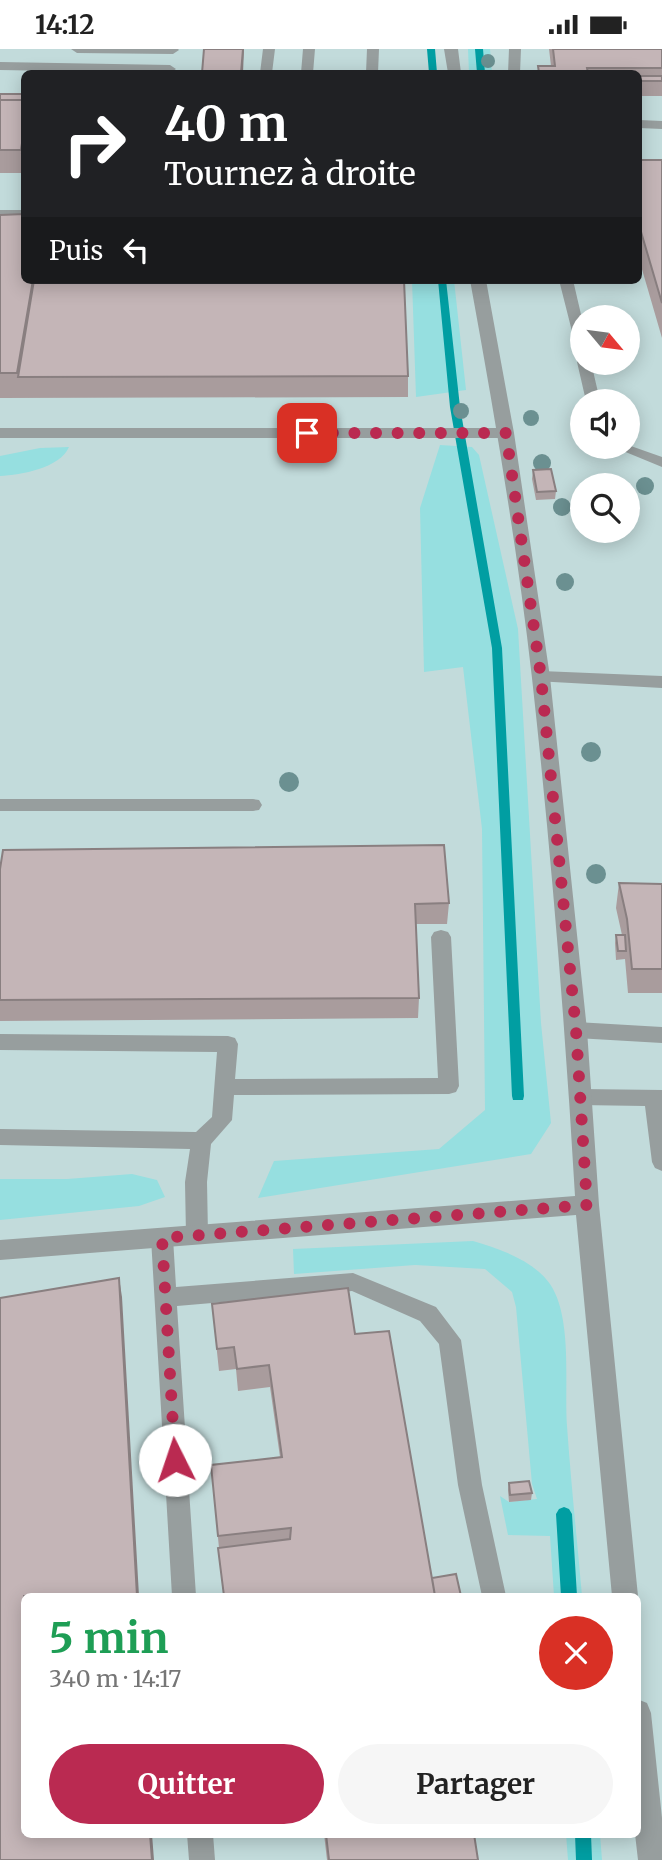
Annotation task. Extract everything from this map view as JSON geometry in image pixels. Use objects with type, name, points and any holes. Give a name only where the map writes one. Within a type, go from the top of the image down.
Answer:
[{"type":"street","points":[[451,49],[454,70]]},
{"type":"street","points":[[479,284],[506,433],[541,677],[576,1030],[587,1205],[625,1593]]},
{"type":"street","points":[[0,1250],[587,1205]]},
{"type":"street","points":[[641,1752],[652,1860]]},
{"type":"lane","points":[[77,49],[173,49],[170,70]]},
{"type":"lane","points":[[266,70],[269,49]]},
{"type":"lane","points":[[307,70],[309,49]]},
{"type":"lane","points":[[372,70],[373,49]]},
{"type":"lane","points":[[513,70],[515,49]]},
{"type":"lane","points":[[0,66],[136,70]]},
{"type":"lane","points":[[642,124],[662,125]]},
{"type":"lane","points":[[0,214],[21,214]]},
{"type":"lane","points":[[567,284],[572,305]]},
{"type":"lane","points":[[0,432],[506,433]]},
{"type":"lane","points":[[640,454],[662,462]]},
{"type":"lane","points":[[541,677],[662,682]]},
{"type":"lane","points":[[0,805],[253,805]]},
{"type":"lane","points":[[224,1087],[449,1086],[441,937]]},
{"type":"lane","points":[[576,1030],[662,1035]]},
{"type":"lane","points":[[0,1042],[228,1044],[222,1120],[201,1141],[196,1182],[197,1235]]},
{"type":"lane","points":[[580,1097],[658,1098],[662,1162]]},
{"type":"lane","points":[[0,1137],[201,1141]]},
{"type":"lane","points":[[162,1238],[184,1593]]},
{"type":"lane","points":[[164,1297],[353,1283],[428,1314],[450,1340],[470,1485],[493,1593]]},
{"type":"lane","points":[[200,1838],[201,1860]]},
{"type":"shaded area","points":[[0,49],[662,49],[662,1860],[0,1860]]},
{"type":"shaded area","points":[[468,49],[490,49],[492,70],[469,70]]},
{"type":"shaded area","points":[[412,284],[454,284],[466,390],[416,397]]},
{"type":"shaded area","points":[[440,445],[472,447],[479,455],[518,629],[541,1023],[551,1123],[531,1154],[258,1198],[274,1161],[439,1149],[485,1110],[482,829],[463,667],[424,672],[420,508]]},
{"type":"shaded area","points":[[69,447],[49,465],[29,472],[0,476],[0,456],[40,448]]},
{"type":"shaded area","points":[[132,1174],[157,1180],[165,1197],[139,1206],[0,1220],[0,1179],[67,1179]]},
{"type":"shaded area","points":[[473,1241],[525,1262],[535,1268],[550,1284],[557,1298],[565,1333],[567,1426],[582,1593],[554,1593],[550,1536],[508,1535],[500,1496],[509,1502],[537,1499],[532,1484],[516,1307],[512,1292],[485,1269],[415,1265],[294,1274],[293,1249]]},
{"type":"shaded area","points":[[566,1838],[600,1838],[602,1860],[568,1860]]},
{"type":"building","points":[[204,49],[243,49],[241,70],[202,70]]},
{"type":"building","points":[[553,49],[662,49],[662,68],[539,70],[538,66],[555,66]]},
{"type":"building","points":[[642,76],[662,76],[662,81],[642,81]]},
{"type":"building","points":[[0,94],[21,94],[21,100],[0,100]]},
{"type":"building","points":[[0,100],[21,100],[21,150],[0,150]]},
{"type":"building","points":[[642,160],[662,160],[662,303],[642,235]]},
{"type":"building","points":[[21,214],[21,284],[32,284],[17,373],[0,373],[0,215]]},
{"type":"building","points":[[33,284],[404,284],[408,376],[18,377]]},
{"type":"building","points":[[551,469],[556,491],[537,492],[533,470]]},
{"type":"building","points":[[444,845],[449,903],[415,904],[419,998],[0,1000],[0,869],[3,850]]},
{"type":"building","points":[[619,883],[662,884],[662,969],[632,969],[627,919]]},
{"type":"building","points":[[616,935],[625,935],[626,951],[618,951]]},
{"type":"building","points":[[119,1278],[137,1593],[21,1593],[21,1838],[150,1838],[152,1860],[0,1860],[0,1298]]},
{"type":"building","points":[[348,1288],[355,1334],[389,1331],[434,1593],[224,1593],[218,1548],[290,1539],[291,1528],[218,1536],[211,1465],[282,1457],[269,1365],[237,1369],[234,1347],[217,1349],[212,1304]]},
{"type":"building","points":[[529,1481],[532,1493],[510,1495],[509,1483]]},
{"type":"building","points":[[456,1574],[460,1593],[434,1593],[432,1578]]},
{"type":"building","points":[[326,1838],[475,1838],[478,1860],[329,1860]]},
{"type":"waterway","points":[[431,49],[433,70]]},
{"type":"waterway","points":[[479,49],[481,70]]},
{"type":"waterway","points":[[442,284],[455,407],[497,648],[518,1096]]},
{"type":"waterway","points":[[564,1514],[569,1593]]},
{"type":"waterway","points":[[583,1838],[584,1860]]},
{"type":"route","points":[[175,1460],[162,1238],[587,1205],[576,1030],[541,677],[506,433],[307,433]]}]
